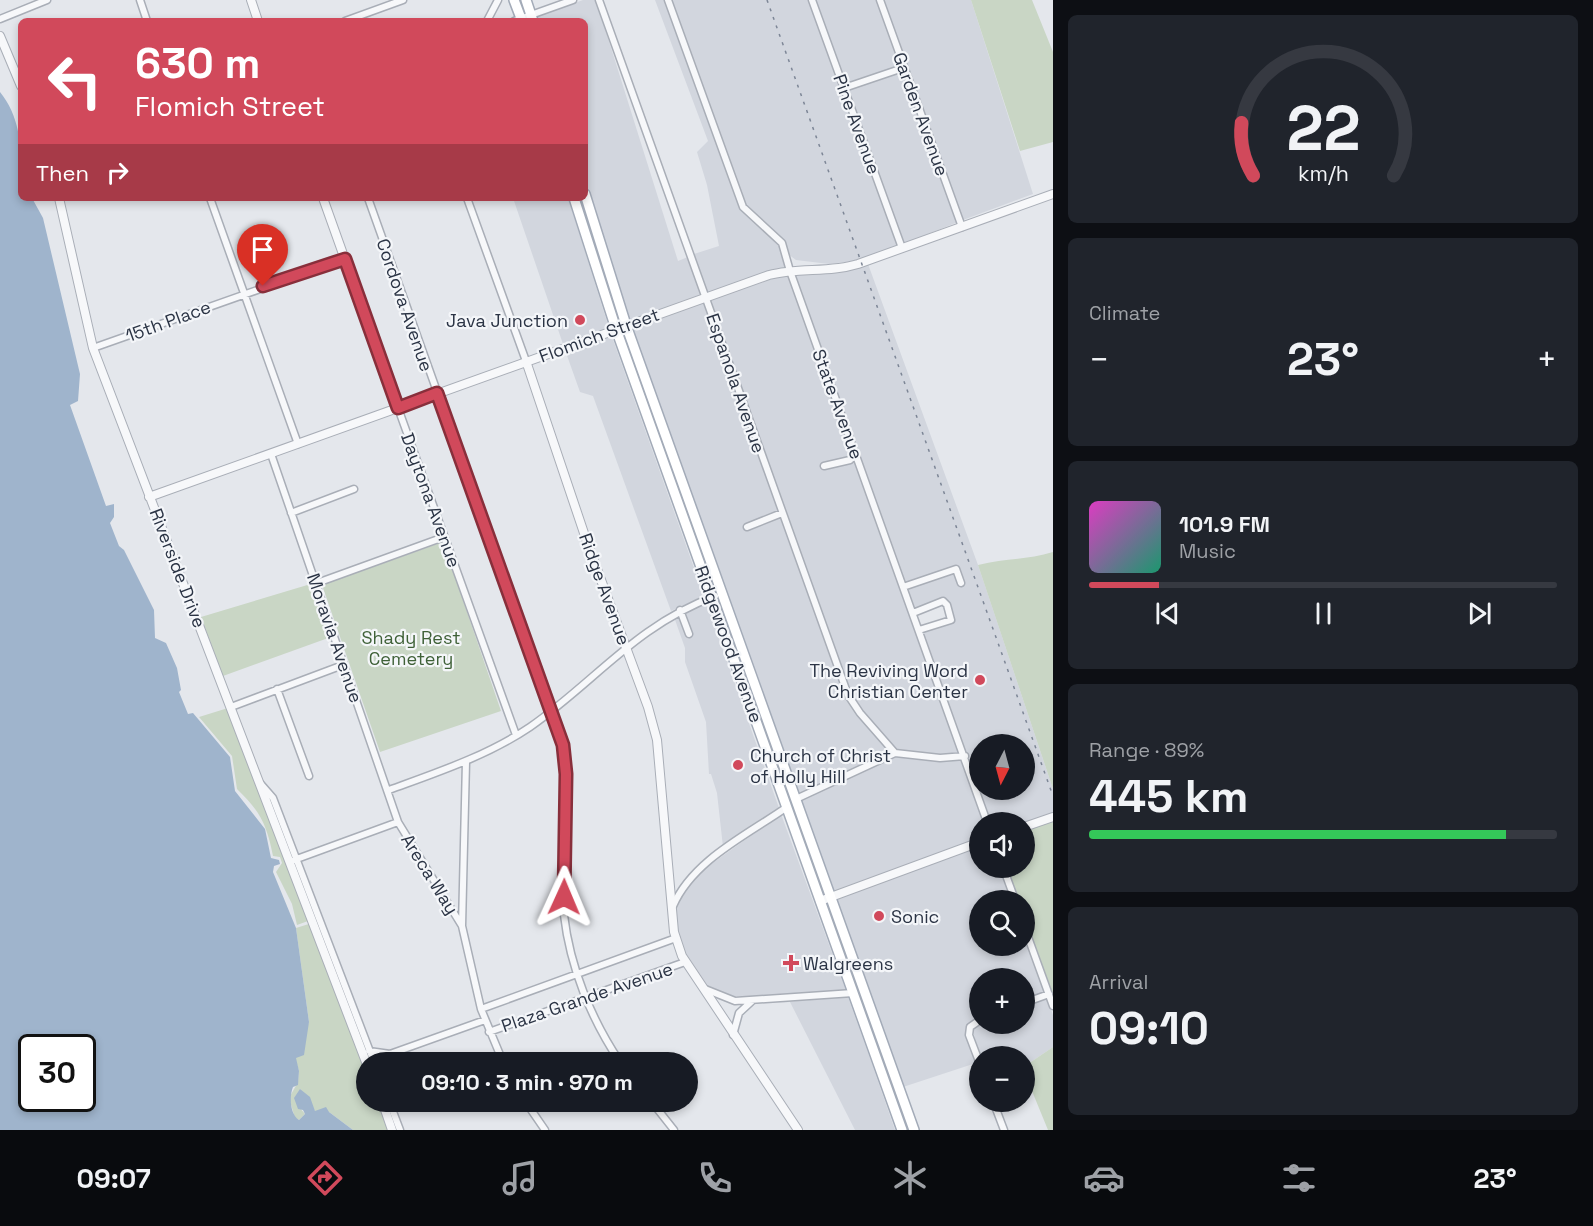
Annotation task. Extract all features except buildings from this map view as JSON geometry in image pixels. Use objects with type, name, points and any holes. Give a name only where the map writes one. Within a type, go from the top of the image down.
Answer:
[{"type":"main road","points":[[514,0],[518,18]]},
{"type":"main road","points":[[526,0],[532,18]]},
{"type":"main road","name":"Ridgewood Avenue","points":[[575,201],[616,329],[901,1126]]},
{"type":"main road","name":"Ridgewood Avenue","points":[[587,201],[626,325],[914,1130]]},
{"type":"main road","points":[[884,1079],[899,1089]]},
{"type":"street","points":[[0,19],[47,0]]},
{"type":"street","points":[[140,0],[146,18]]},
{"type":"street","points":[[251,0],[257,18]]},
{"type":"street","points":[[353,18],[403,0]]},
{"type":"street","points":[[532,18],[573,0]]},
{"type":"street","name":"Espanola Avenue","points":[[599,0],[849,697],[895,753]]},
{"type":"street","name":"State Avenue","points":[[668,0],[743,207],[782,243],[984,812]]},
{"type":"street","name":"Pine Avenue","points":[[812,0],[902,248]]},
{"type":"street","name":"Garden Avenue","points":[[880,0],[962,227]]},
{"type":"street","points":[[488,18],[496,1]]},
{"type":"street","points":[[0,36],[18,79]]},
{"type":"street","points":[[844,88],[903,68]]},
{"type":"street","name":"Flomich Street","points":[[149,497],[769,275],[790,270],[843,269],[1053,194]]},
{"type":"street","name":"Riverside Drive","points":[[60,201],[93,348],[259,782],[292,861],[316,932],[365,1050]]},
{"type":"street","points":[[211,201],[297,444]]},
{"type":"street","name":"Daytona Avenue","points":[[324,201],[516,735]]},
{"type":"street","name":"Cordova Avenue","points":[[369,201],[551,710],[564,755],[566,936],[595,1021],[614,1052]]},
{"type":"street","name":"Ridge Avenue","points":[[468,201],[526,361],[587,542],[648,707],[657,740],[676,938],[685,962],[701,988],[798,1130]]},
{"type":"street","name":"15th Place","points":[[93,348],[243,293],[345,259]]},
{"type":"street","name":"Moravia Avenue","points":[[272,454],[343,665],[389,790],[398,822]]},
{"type":"street","points":[[824,466],[850,460]]},
{"type":"street","points":[[291,513],[354,489]]},
{"type":"street","points":[[747,527],[782,513]]},
{"type":"street","points":[[317,583],[444,537]]},
{"type":"street","points":[[903,587],[956,569],[961,583]]},
{"type":"street","points":[[389,790],[466,762],[516,735],[551,710],[659,622],[722,593]]},
{"type":"street","points":[[913,613],[942,601],[946,605],[951,620],[919,630]]},
{"type":"street","points":[[681,610],[689,634]]},
{"type":"street","points":[[231,706],[343,665]]},
{"type":"street","points":[[277,689],[309,776]]},
{"type":"street","points":[[796,799],[895,753],[940,759],[964,756]]},
{"type":"street","points":[[466,762],[462,926],[481,1009],[498,1052]]},
{"type":"street","points":[[673,906],[678,893],[694,872],[787,807]]},
{"type":"street","points":[[1035,824],[1053,818]]},
{"type":"street","points":[[365,1050],[292,861],[398,822]]},
{"type":"street","name":"Areca Way","points":[[398,822],[462,926]]},
{"type":"street","points":[[820,901],[969,846]]},
{"type":"street","name":"Plaza Grande Avenue","points":[[481,1009],[676,938]]},
{"type":"street","points":[[1035,956],[1053,1006]]},
{"type":"street","name":"Plaza Grande Avenue","points":[[489,1032],[685,962]]},
{"type":"street","points":[[701,988],[724,998],[752,1001],[854,993]]},
{"type":"street","points":[[1035,999],[1049,994]]},
{"type":"street","points":[[733,1036],[739,1013],[752,1001]]},
{"type":"street","name":"Plaza Grande Avenue","points":[[396,1052],[485,1020]]},
{"type":"street","name":"Plaza Grande Avenue","points":[[365,1050],[378,1052]]},
{"type":"street","points":[[385,1112],[392,1130]]},
{"type":"street","points":[[393,1112],[400,1130]]},
{"type":"street","points":[[533,1112],[545,1130]]},
{"type":"street","points":[[660,1112],[674,1130]]},
{"type":"street","points":[[997,1112],[1004,1130]]},
{"type":"shaded area","points":[[583,0],[596,0],[678,261],[688,257],[702,295],[628,321],[588,194],[588,18],[535,17]]},
{"type":"shaded area","points":[[655,0],[664,0],[741,209],[780,245],[786,268],[708,293],[694,254],[719,246],[707,185],[697,152],[708,141]]},
{"type":"shaded area","points":[[671,0],[809,0],[898,246],[861,260],[829,264],[796,260],[788,254],[784,241],[746,205]]},
{"type":"shaded area","points":[[815,0],[877,0],[900,66],[846,84]]},
{"type":"shaded area","points":[[883,0],[971,0],[1033,194],[963,220]]},
{"type":"shaded area","points":[[902,72],[958,222],[903,244],[848,90]]},
{"type":"shaded area","points":[[514,201],[569,201],[609,328],[563,344]]},
{"type":"shaded area","points":[[868,264],[978,565],[1035,734],[969,734],[969,762],[923,632],[951,623],[944,599],[915,609],[907,589],[954,573],[959,587],[964,584],[959,568],[955,566],[905,583],[794,274],[836,273]]},
{"type":"shaded area","points":[[788,274],[960,753],[940,755],[897,750],[851,696],[766,462],[710,299]]},
{"type":"shaded area","points":[[704,301],[778,511],[743,525],[745,531],[780,517],[846,699],[890,751],[798,794],[630,327]]},
{"type":"shaded area","points":[[611,334],[704,596],[671,611],[593,396],[580,392],[565,350]]},
{"type":"shaded area","points":[[706,602],[779,808],[723,847],[717,793],[711,774],[709,774],[706,722],[685,662],[685,648],[674,617],[679,614],[688,638],[692,636],[684,611]]},
{"type":"shaded area","points":[[1035,735],[1053,789],[1053,814],[1035,820],[1035,812],[986,812],[982,800],[1035,800]]},
{"type":"shaded area","points":[[895,757],[940,762],[963,760],[969,778],[969,800],[977,800],[981,812],[969,812],[969,843],[832,893],[800,800]]},
{"type":"shaded area","points":[[781,814],[846,991],[754,998],[725,995],[703,985],[686,958],[677,931],[676,907],[696,875]]},
{"type":"shaded area","points":[[969,850],[969,878],[1004,878],[1008,890],[969,890],[969,956],[1033,956],[1045,992],[1035,996],[1035,968],[969,968],[969,1024],[966,1034],[970,1046],[969,1065],[903,1087],[835,899]]},
{"type":"shaded area","points":[[848,997],[895,1130],[855,1130],[790,1002],[772,1003]]},
{"type":"shaded area","points":[[1047,998],[1053,1015],[1053,1047],[1035,1059],[1035,1046],[977,1046],[974,1034],[1035,1034],[1035,1002]]},
{"type":"green space","points":[[971,0],[1032,0],[1053,52],[1053,142],[1020,151]]},
{"type":"green space","name":"Shady Rest Cemetery","points":[[443,542],[501,711],[380,752],[322,585]]},
{"type":"green space","points":[[1053,552],[1053,789],[978,565]]},
{"type":"green space","points":[[314,583],[331,637],[223,676],[201,617]]},
{"type":"green space","points":[[228,708],[308,921],[297,925],[292,904],[276,872],[282,863],[280,857],[273,856],[261,819],[237,789],[232,756],[199,717]]},
{"type":"green space","points":[[1053,821],[1053,997],[1035,946],[1035,890],[1014,890],[1010,878],[1035,878],[1035,827]]},
{"type":"green space","points":[[312,923],[362,1052],[356,1052],[356,1112],[386,1112],[392,1130],[353,1130],[329,1112],[315,1111],[300,1089],[300,1108],[305,1114],[299,1120],[295,1118],[289,1098],[298,1082],[299,1071],[295,1058],[309,1022],[296,928]]},
{"type":"green space","points":[[1053,1047],[1053,1130],[1048,1130],[1035,1098],[1035,1059]]},
{"type":"water","points":[[0,92],[14,116],[18,129],[18,201],[34,201],[43,218],[80,374],[78,401],[70,405],[106,506],[114,504],[114,517],[110,523],[119,546],[124,550],[154,610],[155,638],[166,643],[177,668],[181,690],[179,692],[188,714],[193,713],[230,757],[235,791],[265,829],[271,858],[279,860],[280,864],[274,866],[273,872],[296,928],[309,1022],[304,1055],[296,1058],[299,1071],[298,1085],[293,1087],[292,1091],[292,1110],[299,1120],[305,1114],[303,1110],[298,1109],[294,1098],[300,1089],[310,1097],[315,1111],[326,1107],[329,1112],[353,1130],[0,1130]]},
{"type":"railway","points":[[767,0],[1053,796]]},
{"type":"place","name":"Java Junction","points":[[580,320]]},
{"type":"place","name":"The Reviving Word Christian Center","points":[[980,680]]},
{"type":"place","name":"Church of Christ of Holly Hill","points":[[738,765]]},
{"type":"place","name":"Sonic","points":[[879,916]]},
{"type":"place","name":"Walgreens","points":[[791,963]]},
{"type":"route","points":[[263,286],[345,259],[398,408],[437,393],[563,745],[566,774],[564,897]]}]
